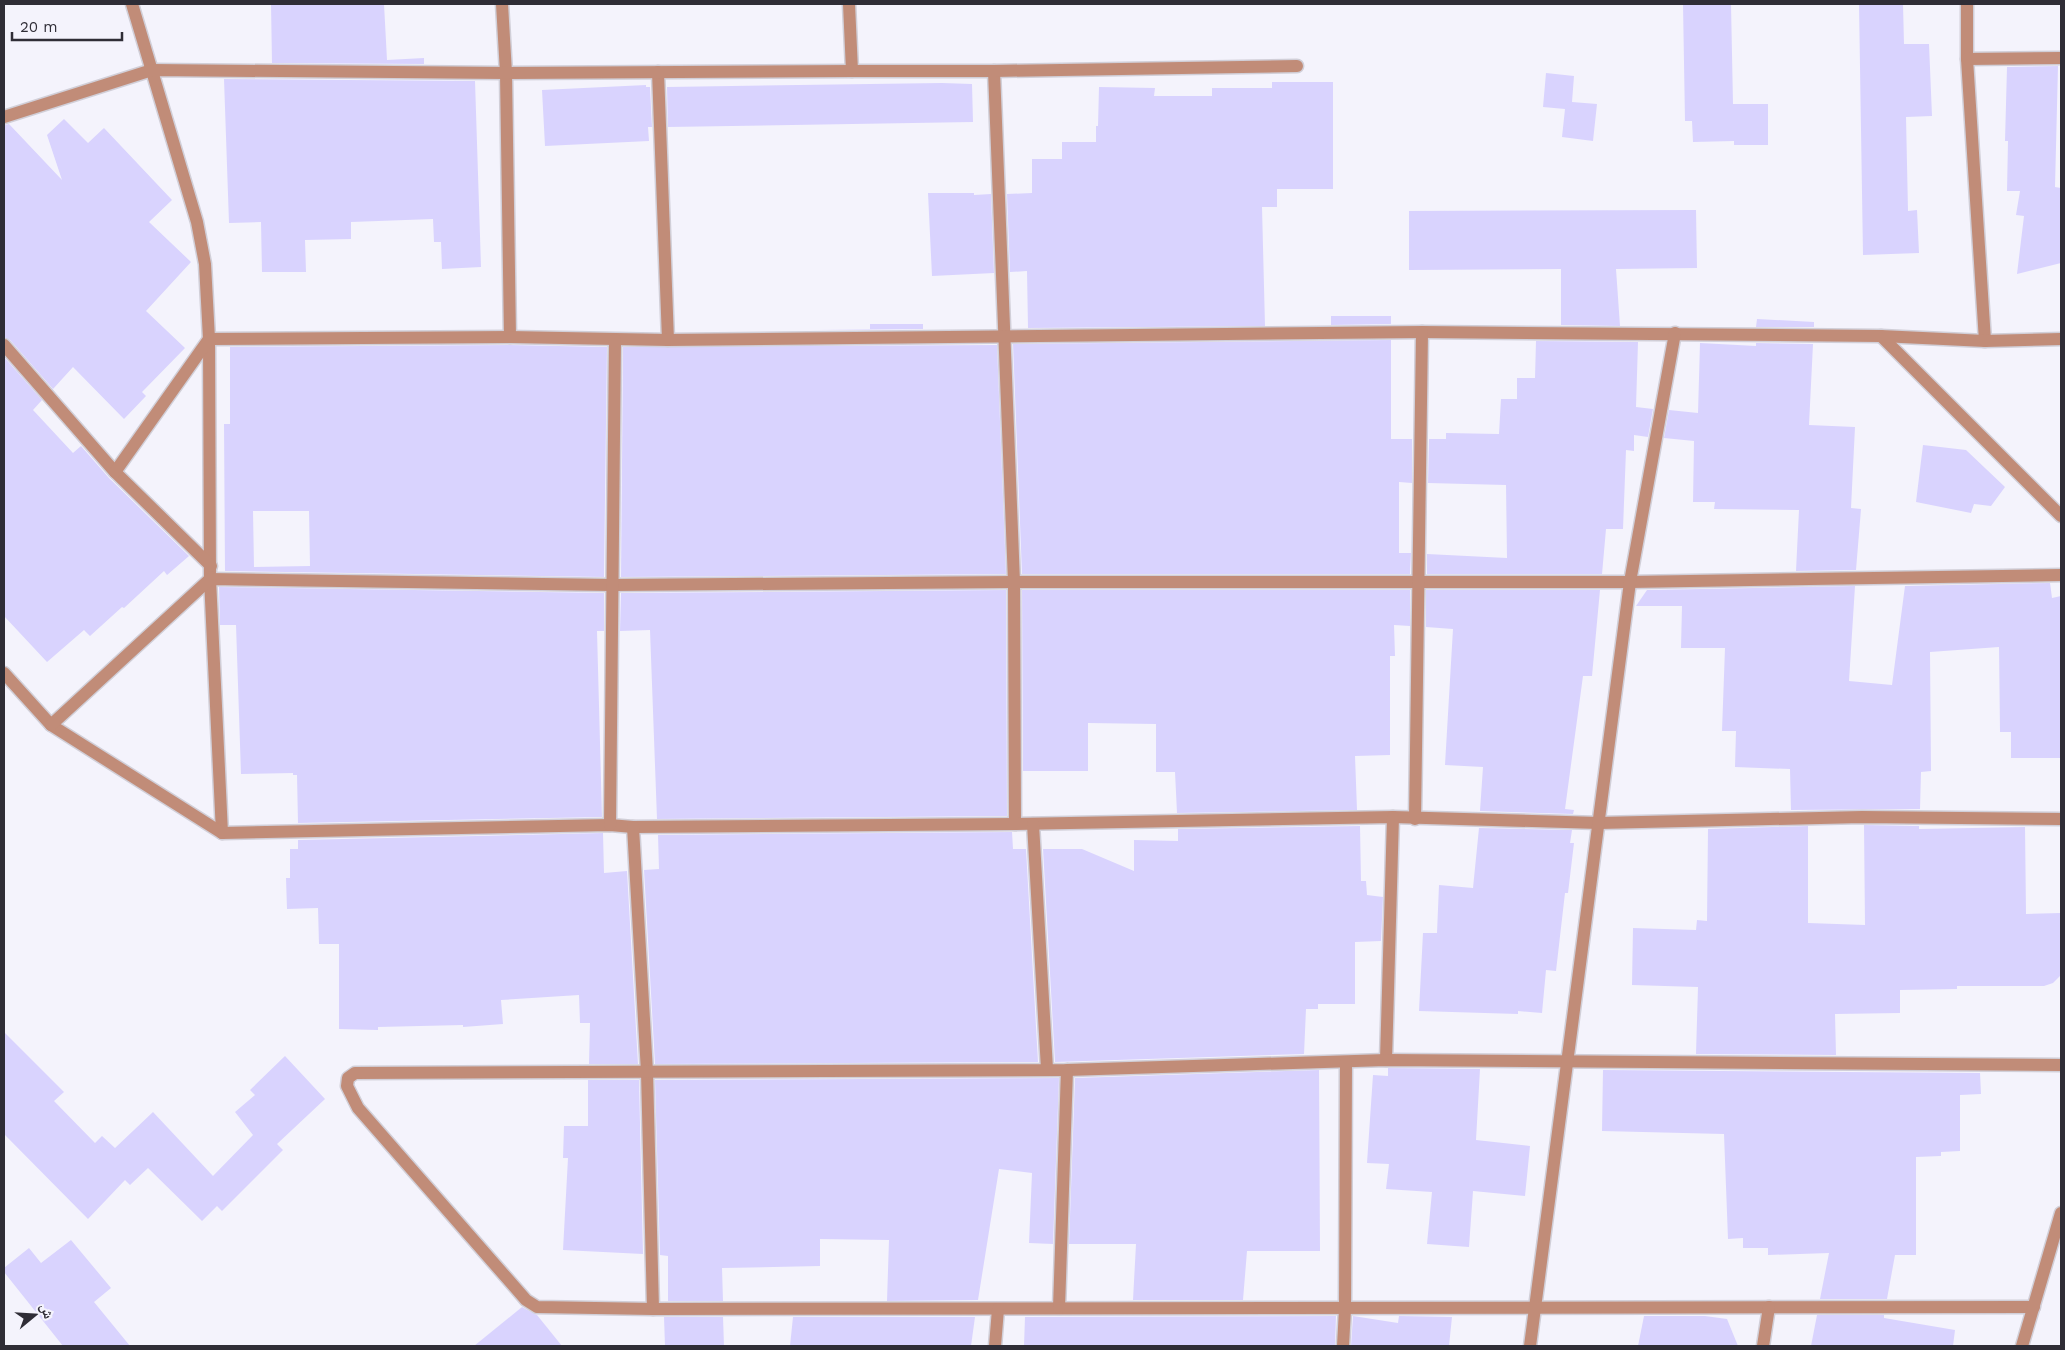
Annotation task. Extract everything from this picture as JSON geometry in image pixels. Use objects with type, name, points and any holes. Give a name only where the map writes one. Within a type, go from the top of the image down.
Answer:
[{"type":"street","points":[[132,4],[197,222],[205,264],[209,339],[210,579],[222,834]]},
{"type":"street","points":[[502,4],[506,73],[510,337]]},
{"type":"street","points":[[849,4],[852,70]]},
{"type":"street","points":[[1967,4],[1967,59],[1985,341]]},
{"type":"street","points":[[1967,59],[2061,58]]},
{"type":"street","points":[[4,117],[152,70],[506,73],[852,70],[994,71],[1297,66]]},
{"type":"street","points":[[994,71],[1014,582],[1015,824]]},
{"type":"street","points":[[658,72],[668,340]]},
{"type":"street","points":[[209,339],[510,337],[668,340],[1005,338],[1422,332],[1881,336],[1985,341],[2061,339]]},
{"type":"street","points":[[1415,818],[1422,332]]},
{"type":"street","points":[[1530,1346],[1630,582],[1675,334]]},
{"type":"street","points":[[1881,336],[2061,516]]},
{"type":"street","points":[[115,472],[209,339]]},
{"type":"street","points":[[610,825],[615,340]]},
{"type":"street","points":[[4,345],[115,472],[210,566]]},
{"type":"street","points":[[51,724],[210,579],[612,585],[1014,582],[1630,582],[2061,575]]},
{"type":"street","points":[[4,673],[51,724],[222,834],[610,825],[633,827],[1033,824],[1393,818],[1599,823],[1862,817],[2061,819]]},
{"type":"street","points":[[1386,1060],[1393,818]]},
{"type":"street","points":[[1033,824],[1047,1069]]},
{"type":"street","points":[[633,827],[647,1072],[653,1309]]},
{"type":"street","points":[[2034,1307],[653,1309],[537,1307],[526,1300],[358,1108],[347,1086],[348,1078],[355,1072],[1067,1070],[1386,1060],[2061,1065]]},
{"type":"street","points":[[1342,1346],[1345,1309],[1346,1062]]},
{"type":"street","points":[[1059,1308],[1067,1070]]},
{"type":"street","points":[[2022,1346],[2061,1213]]},
{"type":"street","points":[[1763,1346],[1769,1307]]},
{"type":"street","points":[[995,1346],[998,1308]]},
{"type":"building","points":[[271,4],[384,4],[387,60],[424,58],[424,64],[272,63]]},
{"type":"building","points":[[1683,4],[1731,4],[1733,104],[1768,104],[1768,145],[1734,145],[1734,141],[1693,142],[1692,121],[1685,121]]},
{"type":"building","points":[[1859,4],[1903,4],[1904,44],[1929,44],[1932,116],[1906,117],[1908,211],[1917,210],[1919,253],[1863,255]]},
{"type":"building","points":[[2058,66],[2055,187],[2061,188],[2061,263],[2017,274],[2024,216],[2016,215],[2020,191],[2007,191],[2008,141],[2005,141],[2007,67]]},
{"type":"building","points":[[1546,73],[1574,76],[1572,102],[1597,104],[1593,141],[1562,137],[1565,109],[1543,107]]},
{"type":"building","points":[[224,79],[475,81],[481,267],[442,269],[441,242],[434,242],[433,219],[351,222],[351,239],[305,240],[306,272],[262,272],[261,222],[229,223]]},
{"type":"building","points":[[1272,82],[1333,82],[1333,189],[1277,189],[1277,207],[1262,207],[1265,326],[1028,328],[1027,271],[1010,272],[1007,194],[1032,193],[1032,159],[1062,159],[1062,142],[1096,142],[1099,87],[1155,88],[1154,96],[1212,96],[1212,88],[1272,88]]},
{"type":"building","points":[[972,84],[973,122],[668,127],[667,87]]},
{"type":"building","points":[[646,85],[646,87],[650,87],[652,127],[648,127],[649,141],[545,146],[542,90]]},
{"type":"building","points":[[64,119],[88,143],[104,128],[172,200],[149,222],[191,262],[146,311],[185,348],[142,392],[146,396],[124,419],[73,367],[53,389],[10,340],[4,337],[4,125],[9,124],[62,180],[47,135]]},
{"type":"building","points":[[928,193],[991,194],[994,273],[932,276]]},
{"type":"building","points":[[1696,210],[1697,268],[1616,269],[1620,326],[1561,325],[1561,269],[1409,270],[1409,211]]},
{"type":"building","points":[[1331,316],[1391,316],[1391,324],[1331,325]]},
{"type":"building","points":[[1757,319],[1814,322],[1814,327],[1756,327]]},
{"type":"building","points":[[870,324],[923,324],[923,329],[818,330],[870,329]]},
{"type":"building","points":[[1391,340],[1391,439],[1412,439],[1412,483],[1399,482],[1399,553],[1411,553],[1410,574],[1022,574],[1013,344]]},
{"type":"building","points":[[1536,341],[1638,342],[1636,407],[1653,409],[1648,437],[1634,435],[1634,451],[1626,450],[1623,529],[1606,529],[1602,574],[1427,574],[1427,554],[1507,558],[1506,485],[1428,483],[1429,439],[1446,439],[1446,433],[1499,434],[1501,399],[1517,399],[1517,378],[1535,378]]},
{"type":"building","points":[[1700,343],[1756,346],[1756,343],[1813,344],[1809,425],[1855,427],[1851,508],[1861,509],[1856,570],[1796,571],[1799,510],[1714,509],[1715,502],[1693,502],[1694,441],[1664,438],[1669,410],[1698,413]]},
{"type":"building","points":[[510,345],[607,347],[604,577],[225,571],[224,424],[230,424],[230,347]],"holes":[[[253,511],[309,511],[310,566],[254,567]]]},
{"type":"building","points":[[997,345],[1006,574],[621,577],[623,347]]},
{"type":"building","points":[[4,357],[42,400],[33,410],[73,453],[81,446],[109,478],[189,556],[167,575],[164,571],[90,636],[84,630],[47,662],[4,616]]},
{"type":"building","points":[[1923,445],[1966,450],[2005,487],[1991,506],[1974,504],[1971,513],[1916,502]]},
{"type":"building","points":[[2050,583],[2052,598],[2061,596],[2061,758],[2011,758],[2011,732],[2000,732],[1999,647],[1930,652],[1931,771],[1921,772],[1920,809],[1791,810],[1790,769],[1735,767],[1736,731],[1722,731],[1725,648],[1681,648],[1682,606],[1636,606],[1647,590],[1855,586],[1849,681],[1892,685],[1905,586]]},
{"type":"building","points":[[219,587],[604,593],[604,631],[597,631],[602,817],[298,823],[297,775],[293,775],[293,773],[241,774],[236,625],[220,625]]},
{"type":"building","points":[[1006,590],[1007,816],[657,819],[650,630],[620,631],[621,593]]},
{"type":"building","points":[[1022,590],[1410,590],[1410,626],[1394,625],[1395,656],[1390,656],[1390,755],[1355,756],[1357,810],[1177,813],[1175,772],[1156,772],[1156,724],[1088,723],[1088,771],[1023,771]]},
{"type":"building","points":[[1426,590],[1600,590],[1592,676],[1583,676],[1565,809],[1574,810],[1573,814],[1480,811],[1483,767],[1445,765],[1453,629],[1426,627]]},
{"type":"building","points":[[1864,825],[1919,826],[1919,829],[2025,827],[2026,914],[2061,913],[2061,975],[2053,983],[2044,986],[1957,986],[1957,989],[1900,990],[1900,1013],[1835,1014],[1836,1055],[1696,1054],[1698,987],[1632,985],[1633,928],[1696,930],[1697,920],[1707,921],[1708,829],[1808,826],[1808,923],[1865,925]]},
{"type":"building","points":[[1360,826],[1361,881],[1366,881],[1367,895],[1383,897],[1381,941],[1355,942],[1355,1004],[1318,1004],[1318,1009],[1306,1009],[1304,1054],[1055,1062],[1043,849],[1082,849],[1134,871],[1134,840],[1178,841],[1178,829]]},
{"type":"building","points":[[1479,828],[1572,830],[1570,843],[1574,843],[1568,893],[1565,893],[1556,971],[1546,970],[1542,1013],[1518,1011],[1518,1014],[1419,1011],[1423,933],[1437,933],[1439,885],[1473,888]]},
{"type":"building","points":[[1012,832],[1013,849],[1026,849],[1038,1062],[655,1064],[644,870],[659,869],[658,835]]},
{"type":"building","points":[[603,833],[604,873],[627,871],[638,1064],[589,1064],[590,1023],[580,1023],[579,995],[501,1000],[503,1024],[463,1027],[463,1025],[378,1027],[378,1030],[339,1029],[339,944],[319,944],[318,908],[287,909],[286,878],[290,878],[290,849],[298,849],[298,840]]},
{"type":"building","points":[[4,1032],[64,1092],[54,1101],[95,1143],[102,1136],[115,1148],[153,1112],[213,1176],[253,1135],[235,1112],[255,1095],[250,1090],[285,1056],[325,1099],[277,1144],[283,1150],[222,1211],[217,1206],[202,1221],[148,1168],[130,1185],[125,1180],[88,1219],[4,1134]]},
{"type":"building","points":[[1388,1068],[1480,1069],[1476,1140],[1530,1146],[1525,1196],[1473,1191],[1469,1247],[1427,1244],[1432,1192],[1386,1189],[1389,1164],[1367,1163],[1373,1075],[1388,1076]]},
{"type":"building","points":[[1319,1070],[1320,1251],[1247,1251],[1243,1300],[1133,1300],[1136,1244],[1069,1244],[1075,1078]]},
{"type":"building","points":[[1603,1070],[1980,1073],[1981,1094],[1960,1095],[1960,1151],[1941,1152],[1941,1156],[1916,1157],[1916,1255],[1895,1255],[1887,1299],[1820,1299],[1829,1253],[1768,1255],[1768,1248],[1743,1248],[1743,1238],[1728,1239],[1724,1134],[1602,1131]]},
{"type":"building","points":[[1059,1078],[1053,1244],[1029,1243],[1032,1173],[999,1169],[978,1300],[887,1301],[889,1240],[820,1239],[820,1266],[722,1268],[723,1301],[668,1301],[668,1256],[660,1255],[655,1080]]},
{"type":"building","points":[[588,1080],[639,1080],[643,1254],[563,1250],[568,1158],[563,1158],[564,1126],[588,1126]]},
{"type":"building","points":[[71,1240],[111,1288],[94,1302],[130,1346],[63,1346],[4,1272],[4,1268],[29,1248],[41,1263]]},
{"type":"building","points":[[522,1307],[537,1315],[562,1346],[474,1346]]},
{"type":"building","points":[[1817,1315],[1884,1315],[1884,1318],[1955,1330],[1953,1346],[1811,1346]]},
{"type":"building","points":[[1336,1316],[1335,1346],[1024,1346],[1025,1317]]},
{"type":"building","points":[[1353,1316],[1398,1323],[1399,1316],[1452,1317],[1449,1346],[1351,1346]]},
{"type":"building","points":[[1644,1316],[1705,1316],[1727,1319],[1738,1346],[1638,1346]]},
{"type":"building","points":[[664,1317],[723,1317],[724,1346],[665,1346]]},
{"type":"building","points":[[793,1317],[975,1317],[971,1346],[790,1346]]}]
